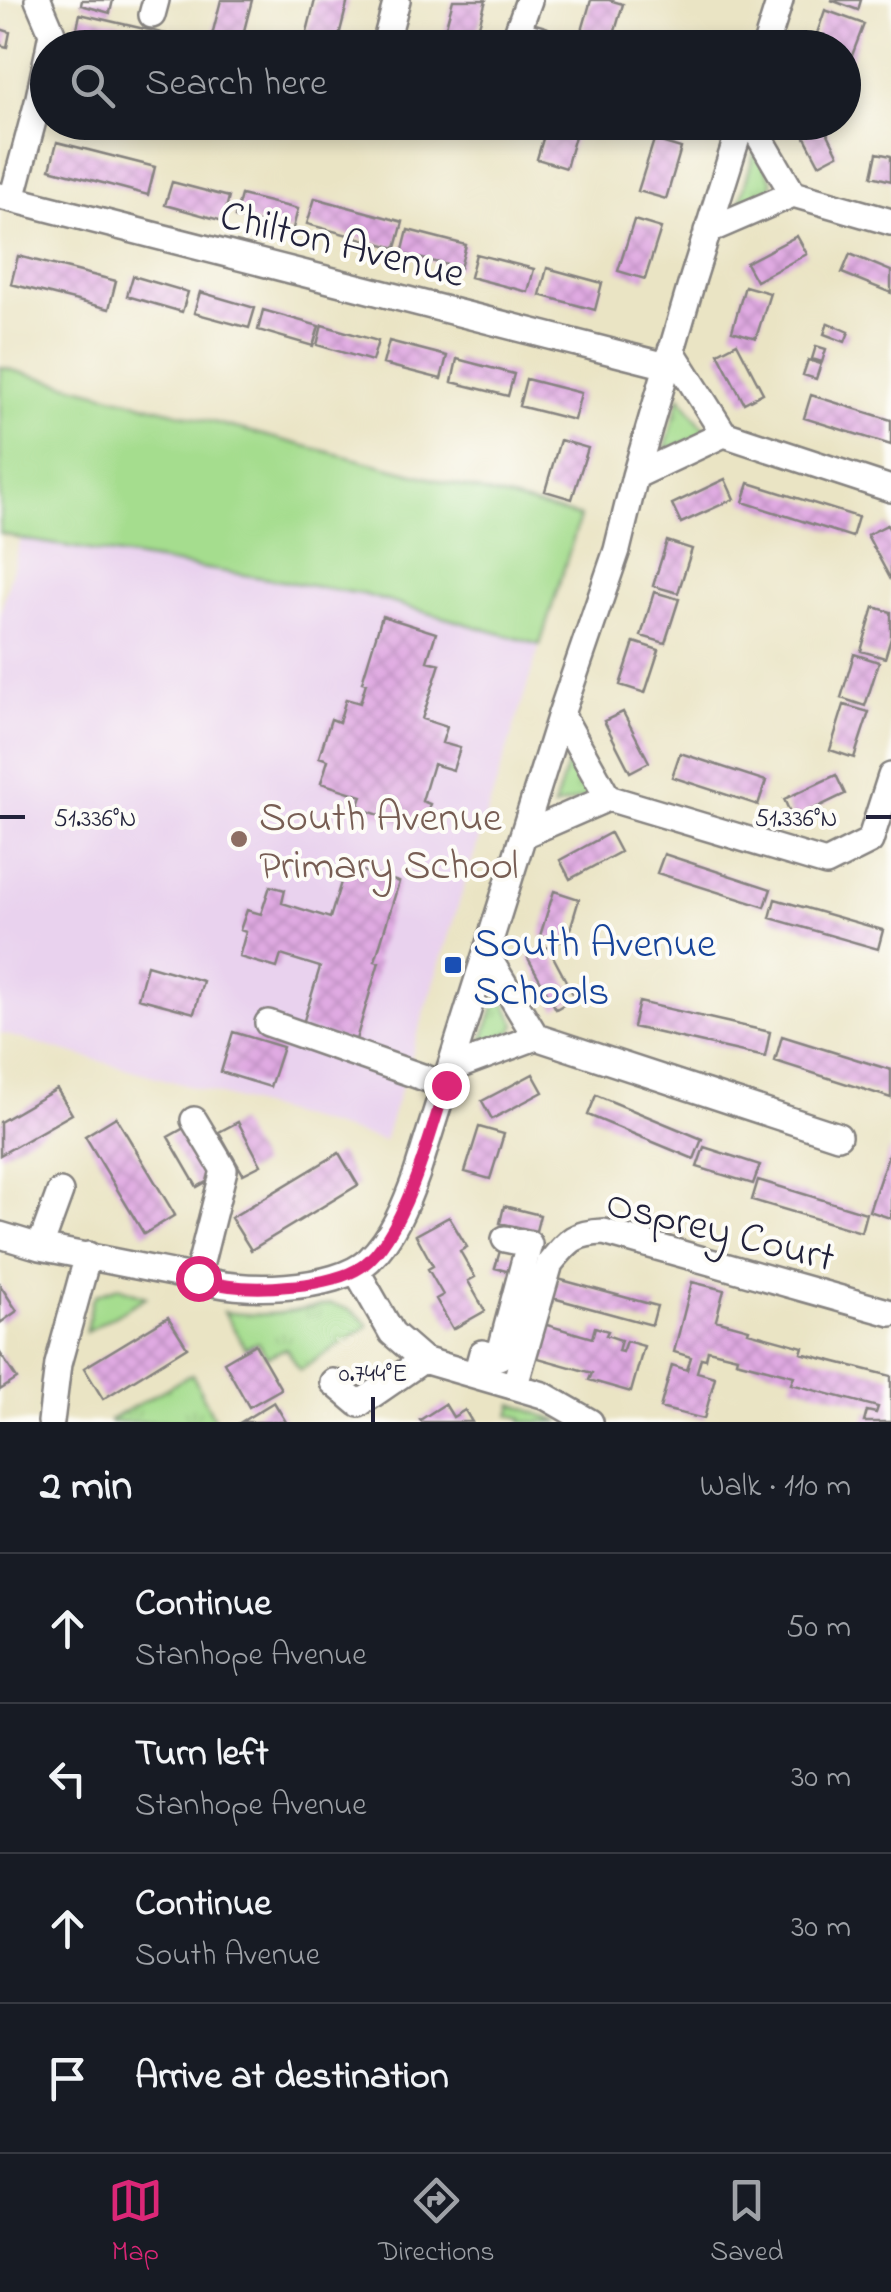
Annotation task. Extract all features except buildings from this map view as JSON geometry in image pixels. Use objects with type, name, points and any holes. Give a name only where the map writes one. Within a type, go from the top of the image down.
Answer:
[{"type":"street","points":[[38,0],[48,30]]},
{"type":"street","points":[[389,30],[397,0]]},
{"type":"street","points":[[519,30],[529,0]]},
{"type":"street","points":[[771,30],[780,0]]},
{"type":"street","points":[[6,198],[30,126]]},
{"type":"street","points":[[0,1235],[40,1247],[245,1288],[306,1285],[356,1270],[386,1239],[417,1174],[561,714],[617,550],[669,358],[736,140]]},
{"type":"street","points":[[762,140],[794,194]]},
{"type":"street","points":[[707,231],[794,194],[891,222]]},
{"type":"street","name":"Chilton Avenue","points":[[6,198],[669,358]]},
{"type":"street","points":[[669,358],[724,434],[891,489]]},
{"type":"street","points":[[636,476],[724,434]]},
{"type":"street","points":[[561,714],[608,798]]},
{"type":"street","points":[[524,835],[608,798],[826,863],[870,842],[891,776]]},
{"type":"street","points":[[486,954],[536,1037],[838,1136]]},
{"type":"street","points":[[268,1022],[448,1077],[536,1037]]},
{"type":"street","points":[[194,1120],[224,1170],[198,1278]]},
{"type":"street","points":[[40,1247],[62,1192]]},
{"type":"street","name":"Osprey Court","points":[[514,1385],[550,1263],[580,1233],[604,1232],[891,1313]]},
{"type":"street","points":[[476,1375],[482,1352],[499,1358],[529,1244],[506,1238]]},
{"type":"street","points":[[51,1422],[58,1364],[88,1256]]},
{"type":"street","points":[[356,1270],[392,1333],[423,1360],[543,1395],[590,1422]]},
{"type":"street","points":[[333,1382],[359,1404],[423,1360]]},
{"type":"shaded area","name":"South Avenue Primary School","points":[[21,539],[362,594],[540,645],[384,1141],[0,1033],[0,613]]},
{"type":"green space","points":[[756,146],[772,182],[767,195],[738,209]]},
{"type":"green space","points":[[0,367],[580,517],[540,645],[362,594],[0,533]]},
{"type":"green space","points":[[680,396],[710,433],[665,450]]},
{"type":"green space","points":[[571,752],[594,791],[554,807]]},
{"type":"green space","points":[[499,992],[516,1024],[513,1031],[481,1046]]},
{"type":"green space","points":[[118,1287],[146,1297],[86,1332],[96,1295]]},
{"type":"green space","points":[[330,1304],[352,1311],[368,1326],[300,1370],[286,1348],[267,1357],[258,1342],[245,1348],[224,1312],[265,1314]]},
{"type":"green space","points":[[192,1374],[216,1422],[111,1422],[110,1420]]},
{"type":"green space","points":[[513,1404],[560,1422],[521,1422],[522,1418],[510,1415]]},
{"type":"place","name":"South Avenue Primary School","points":[[239,839]]},
{"type":"place","name":"South Avenue Schools","points":[[453,965]]},
{"type":"route","points":[[198,1278],[245,1288],[306,1285],[356,1270],[369,1260],[404,1208],[446,1085]]}]
